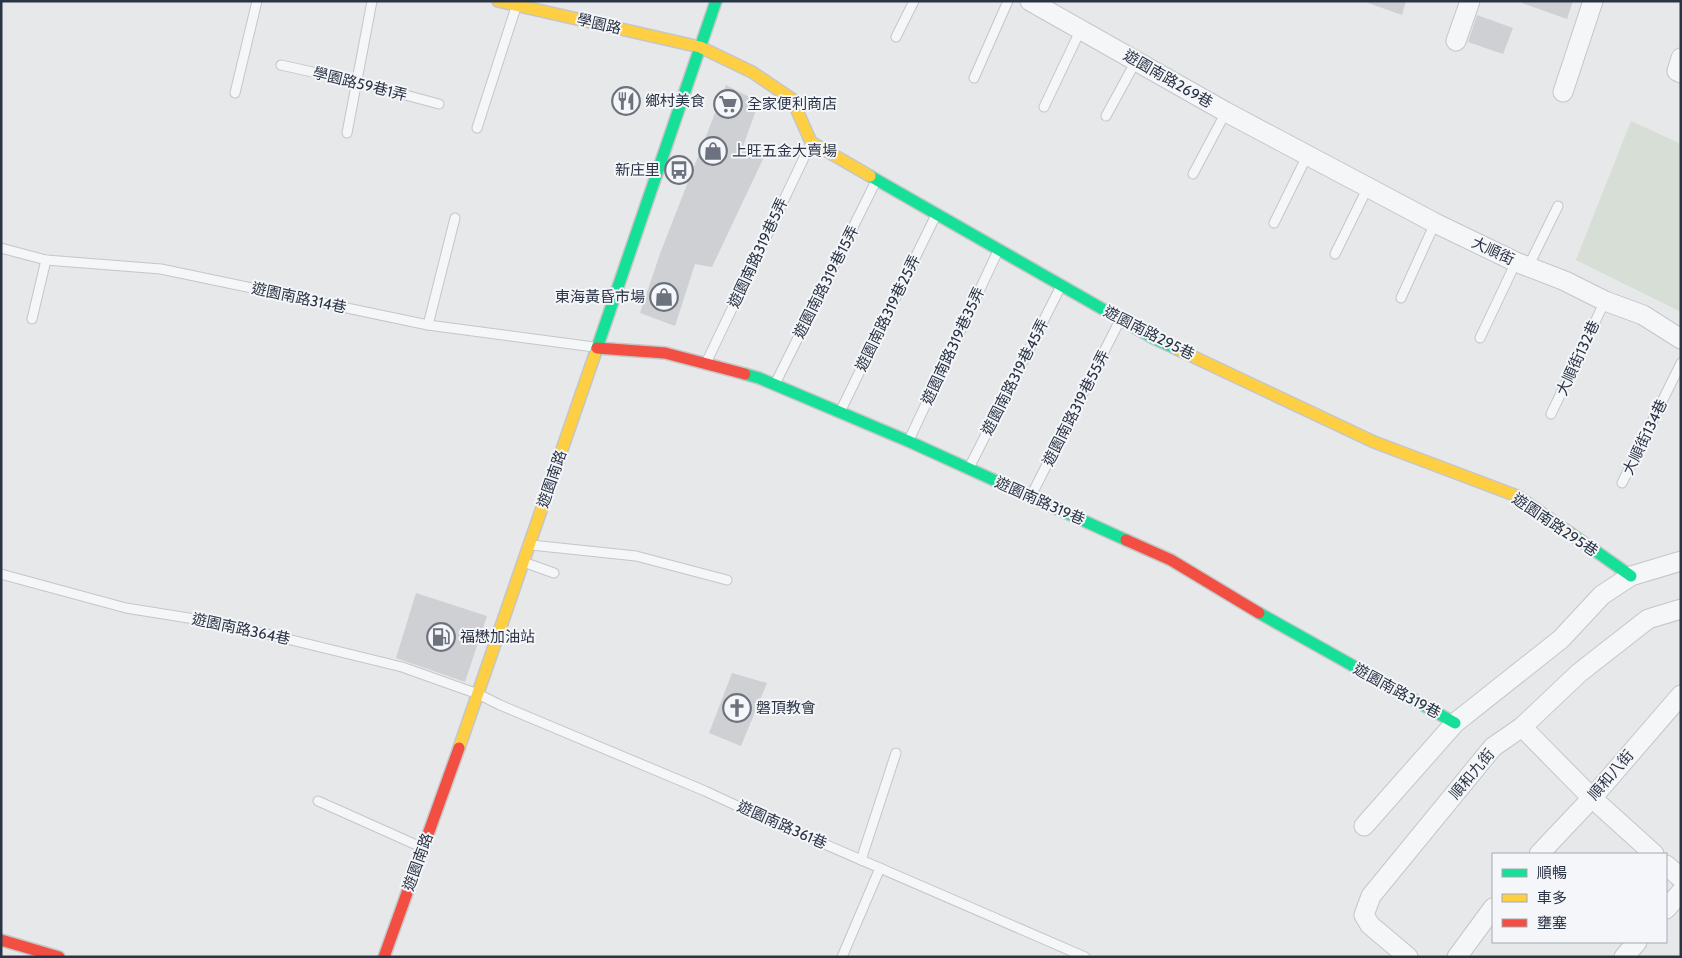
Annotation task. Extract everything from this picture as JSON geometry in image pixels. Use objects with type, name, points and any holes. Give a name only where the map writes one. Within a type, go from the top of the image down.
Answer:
[{"type":"street","name":"學園路","points":[[498,1],[517,6],[540,6],[700,47]]},
{"type":"street","name":"遊園南路","points":[[384,957],[478,694],[716,1]]},
{"type":"street","name":"遊園南路269巷","points":[[1030,1],[1307,156]]},
{"type":"street","points":[[1456,41],[1470,1]]},
{"type":"street","points":[[1563,92],[1593,1]]},
{"type":"street","points":[[700,47],[752,72],[792,99],[811,142]]},
{"type":"street","name":"遊園南路295巷","points":[[811,142],[1120,320],[1155,338],[1374,442],[1517,496],[1631,576]]},
{"type":"street","name":"大順街","points":[[1307,156],[1368,186],[1435,223],[1605,301],[1643,315],[1681,339]]},
{"type":"street","name":"遊園南路319巷","points":[[597,348],[665,353],[759,378],[908,441],[1171,560],[1270,620],[1455,723]]},
{"type":"street","points":[[1364,826],[1455,723],[1561,639],[1602,595],[1631,576],[1681,562]]},
{"type":"street","name":"順和九街","points":[[1408,957],[1367,920],[1364,914],[1371,896],[1493,747],[1522,727],[1579,672],[1648,619],[1681,609]]},
{"type":"street","name":"順和八街","points":[[1540,853],[1592,798],[1681,695]]},
{"type":"street","points":[[1522,727],[1592,798],[1653,853]]},
{"type":"street","points":[[1667,865],[1681,878]]},
{"type":"street","points":[[1667,908],[1681,892]]},
{"type":"street","points":[[1457,957],[1492,909]]},
{"type":"street","points":[[1,940],[59,957]]},
{"type":"street","points":[[1624,957],[1636,943]]},
{"type":"lane","points":[[235,93],[257,1]]},
{"type":"lane","points":[[347,132],[372,1]]},
{"type":"lane","points":[[896,37],[914,1]]},
{"type":"lane","points":[[974,78],[1008,1]]},
{"type":"lane","points":[[477,128],[517,6]]},
{"type":"lane","points":[[1044,107],[1081,29]]},
{"type":"lane","points":[[1106,116],[1136,61]]},
{"type":"lane","name":"學園路59巷1弄","points":[[281,65],[357,82],[439,104]]},
{"type":"lane","points":[[1193,174],[1226,112]]},
{"type":"lane","name":"遊園南路319巷5弄","points":[[706,364],[811,142]]},
{"type":"lane","points":[[1274,223],[1307,156]]},
{"type":"lane","name":"遊園南路319巷15弄","points":[[775,385],[877,180]]},
{"type":"lane","points":[[1335,254],[1368,186]]},
{"type":"lane","points":[[1480,338],[1558,206]]},
{"type":"lane","name":"遊園南路319巷25弄","points":[[840,412],[936,214]]},
{"type":"lane","points":[[428,325],[455,218]]},
{"type":"lane","points":[[1401,298],[1435,223]]},
{"type":"lane","name":"遊園南路314巷","points":[[1,248],[46,260],[161,269],[428,325],[597,348]]},
{"type":"lane","name":"遊園南路319巷35弄","points":[[908,441],[998,250]]},
{"type":"lane","points":[[32,319],[46,260]]},
{"type":"lane","name":"遊園南路319巷45弄","points":[[968,468],[1061,286]]},
{"type":"lane","name":"大順街132巷","points":[[1551,414],[1605,301]]},
{"type":"lane","name":"遊園南路319巷55弄","points":[[1031,496],[1120,320]]},
{"type":"lane","name":"大順街134巷","points":[[1622,483],[1681,363]]},
{"type":"lane","points":[[529,544],[636,556],[726,580]]},
{"type":"lane","points":[[523,562],[554,572]]},
{"type":"lane","name":"遊園南路364巷","points":[[1,574],[126,608],[226,624],[402,667],[478,694]]},
{"type":"lane","name":"遊園南路361巷","points":[[478,694],[500,706],[705,791],[1086,957]]},
{"type":"lane","points":[[861,860],[896,753]]},
{"type":"lane","points":[[318,801],[423,848]]},
{"type":"lane","points":[[842,957],[880,868]]},
{"type":"shaded area","points":[[1631,121],[1681,144],[1681,312],[1576,260]]},
{"type":"building","points":[[1369,1],[1406,1],[1402,15],[1368,3]]},
{"type":"building","points":[[1522,1],[1573,1],[1567,19],[1522,3]]},
{"type":"building","points":[[1477,15],[1513,28],[1503,54],[1468,42]]},
{"type":"building","points":[[726,85],[759,102],[742,149],[765,155],[712,267],[695,264],[675,326],[640,313],[661,251]]},
{"type":"building","name":"福懋加油站","points":[[416,593],[487,616],[465,682],[396,658]]},
{"type":"building","name":"磐頂教會","points":[[732,673],[767,683],[741,746],[709,733]]},
{"type":"traffic: fast","points":[[595,354],[716,1]]},
{"type":"traffic: fast","points":[[870,176],[1155,339],[1179,350]]},
{"type":"traffic: fast","points":[[745,374],[759,378],[908,441],[1126,540]]},
{"type":"traffic: fast","points":[[1570,533],[1631,576]]},
{"type":"traffic: fast","points":[[1259,613],[1455,723]]},
{"type":"traffic: slow","points":[[498,1],[700,47],[752,72],[792,99],[811,142],[870,176]]},
{"type":"traffic: slow","points":[[1179,350],[1374,442],[1517,496],[1570,533]]},
{"type":"traffic: slow","points":[[459,748],[595,354]]},
{"type":"traffic: jam","points":[[597,348],[665,353],[745,374]]},
{"type":"traffic: jam","points":[[1126,540],[1171,560],[1259,613]]},
{"type":"traffic: jam","points":[[384,957],[459,748]]},
{"type":"traffic: jam","points":[[1,940],[59,957]]},
{"type":"place","name":"鄉村美食","points":[[626,101]]},
{"type":"place","name":"全家便利商店","points":[[728,104]]},
{"type":"place","name":"上旺五金大賣場","points":[[713,151]]},
{"type":"place","name":"新庄里","points":[[679,170]]},
{"type":"place","name":"東海黃昏市場","points":[[664,297]]},
{"type":"place","name":"福懋加油站","points":[[441,637]]},
{"type":"place","name":"磐頂教會","points":[[737,708]]}]
